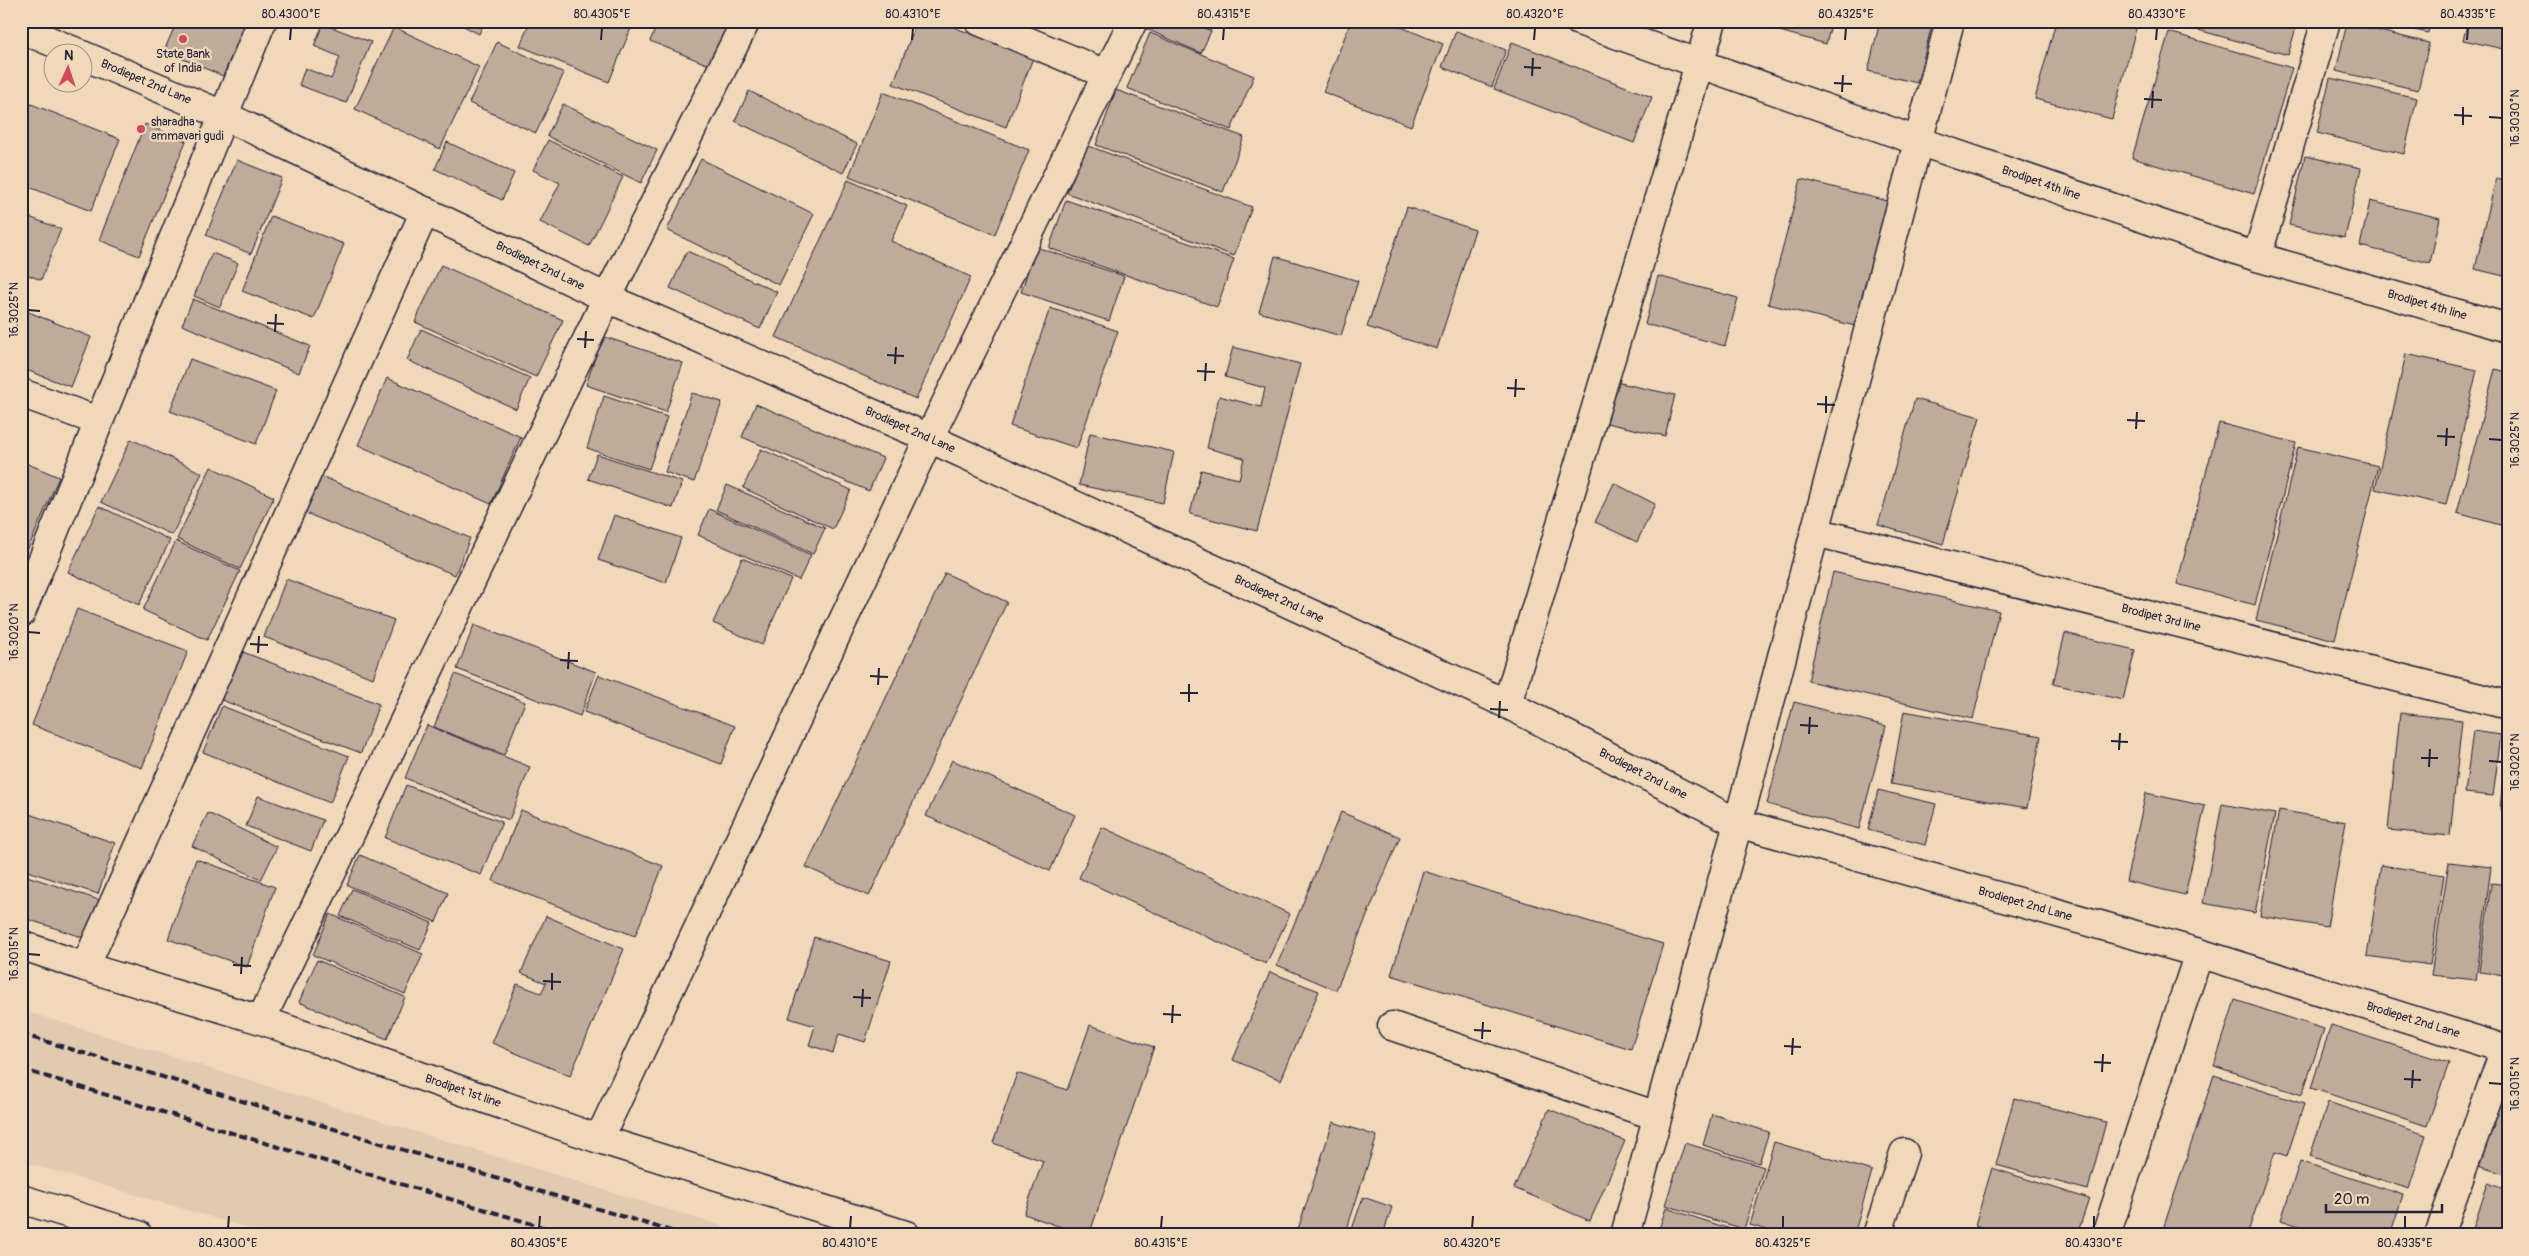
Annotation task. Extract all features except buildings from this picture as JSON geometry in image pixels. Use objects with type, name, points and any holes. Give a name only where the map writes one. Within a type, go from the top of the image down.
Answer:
[{"type":"street","points":[[21,613],[98,421],[225,116],[262,21]]},
{"type":"street","points":[[261,1020],[607,298],[746,21]]},
{"type":"street","points":[[979,21],[1106,74]]},
{"type":"street","points":[[599,1139],[929,438],[1133,21]]},
{"type":"street","name":"Brodipet 4th line","points":[[1579,21],[1918,141],[2257,257],[2508,328]]},
{"type":"street","points":[[1508,704],[1712,21]]},
{"type":"street","points":[[1625,1235],[1738,823],[1950,21]]},
{"type":"street","points":[[2257,257],[2326,21]]},
{"type":"street","points":[[21,29],[52,42]]},
{"type":"street","name":"Brodiepet 2nd Lane","points":[[92,59],[225,116],[607,298],[929,438],[1508,704],[1738,823],[2199,953],[2506,1050]]},
{"type":"street","points":[[84,967],[424,210]]},
{"type":"street","points":[[21,392],[98,421]]},
{"type":"street","name":"Brodipet 3rd line","points":[[1815,532],[2508,705]]},
{"type":"street","name":"Brodipet 1st line","points":[[21,945],[84,967],[261,1020],[599,1139],[906,1235]]},
{"type":"street","points":[[2106,1235],[2199,953]]},
{"type":"street","points":[[1392,1026],[1658,1116]]},
{"type":"street","points":[[2439,1235],[2506,1050]]},
{"type":"street","points":[[1877,1235],[1904,1154]]},
{"type":"street","points":[[21,1199],[138,1235]]},
{"type":"shaded area","points":[[21,1010],[751,1235],[271,1235],[21,1161]]},
{"type":"railway","points":[[21,1034],[684,1235]]},
{"type":"railway","points":[[21,1069],[569,1235]]},
{"type":"place","name":"State Bank of India","points":[[183,39]]},
{"type":"place","name":"sharadha ammavari gudi","points":[[141,129]]}]
